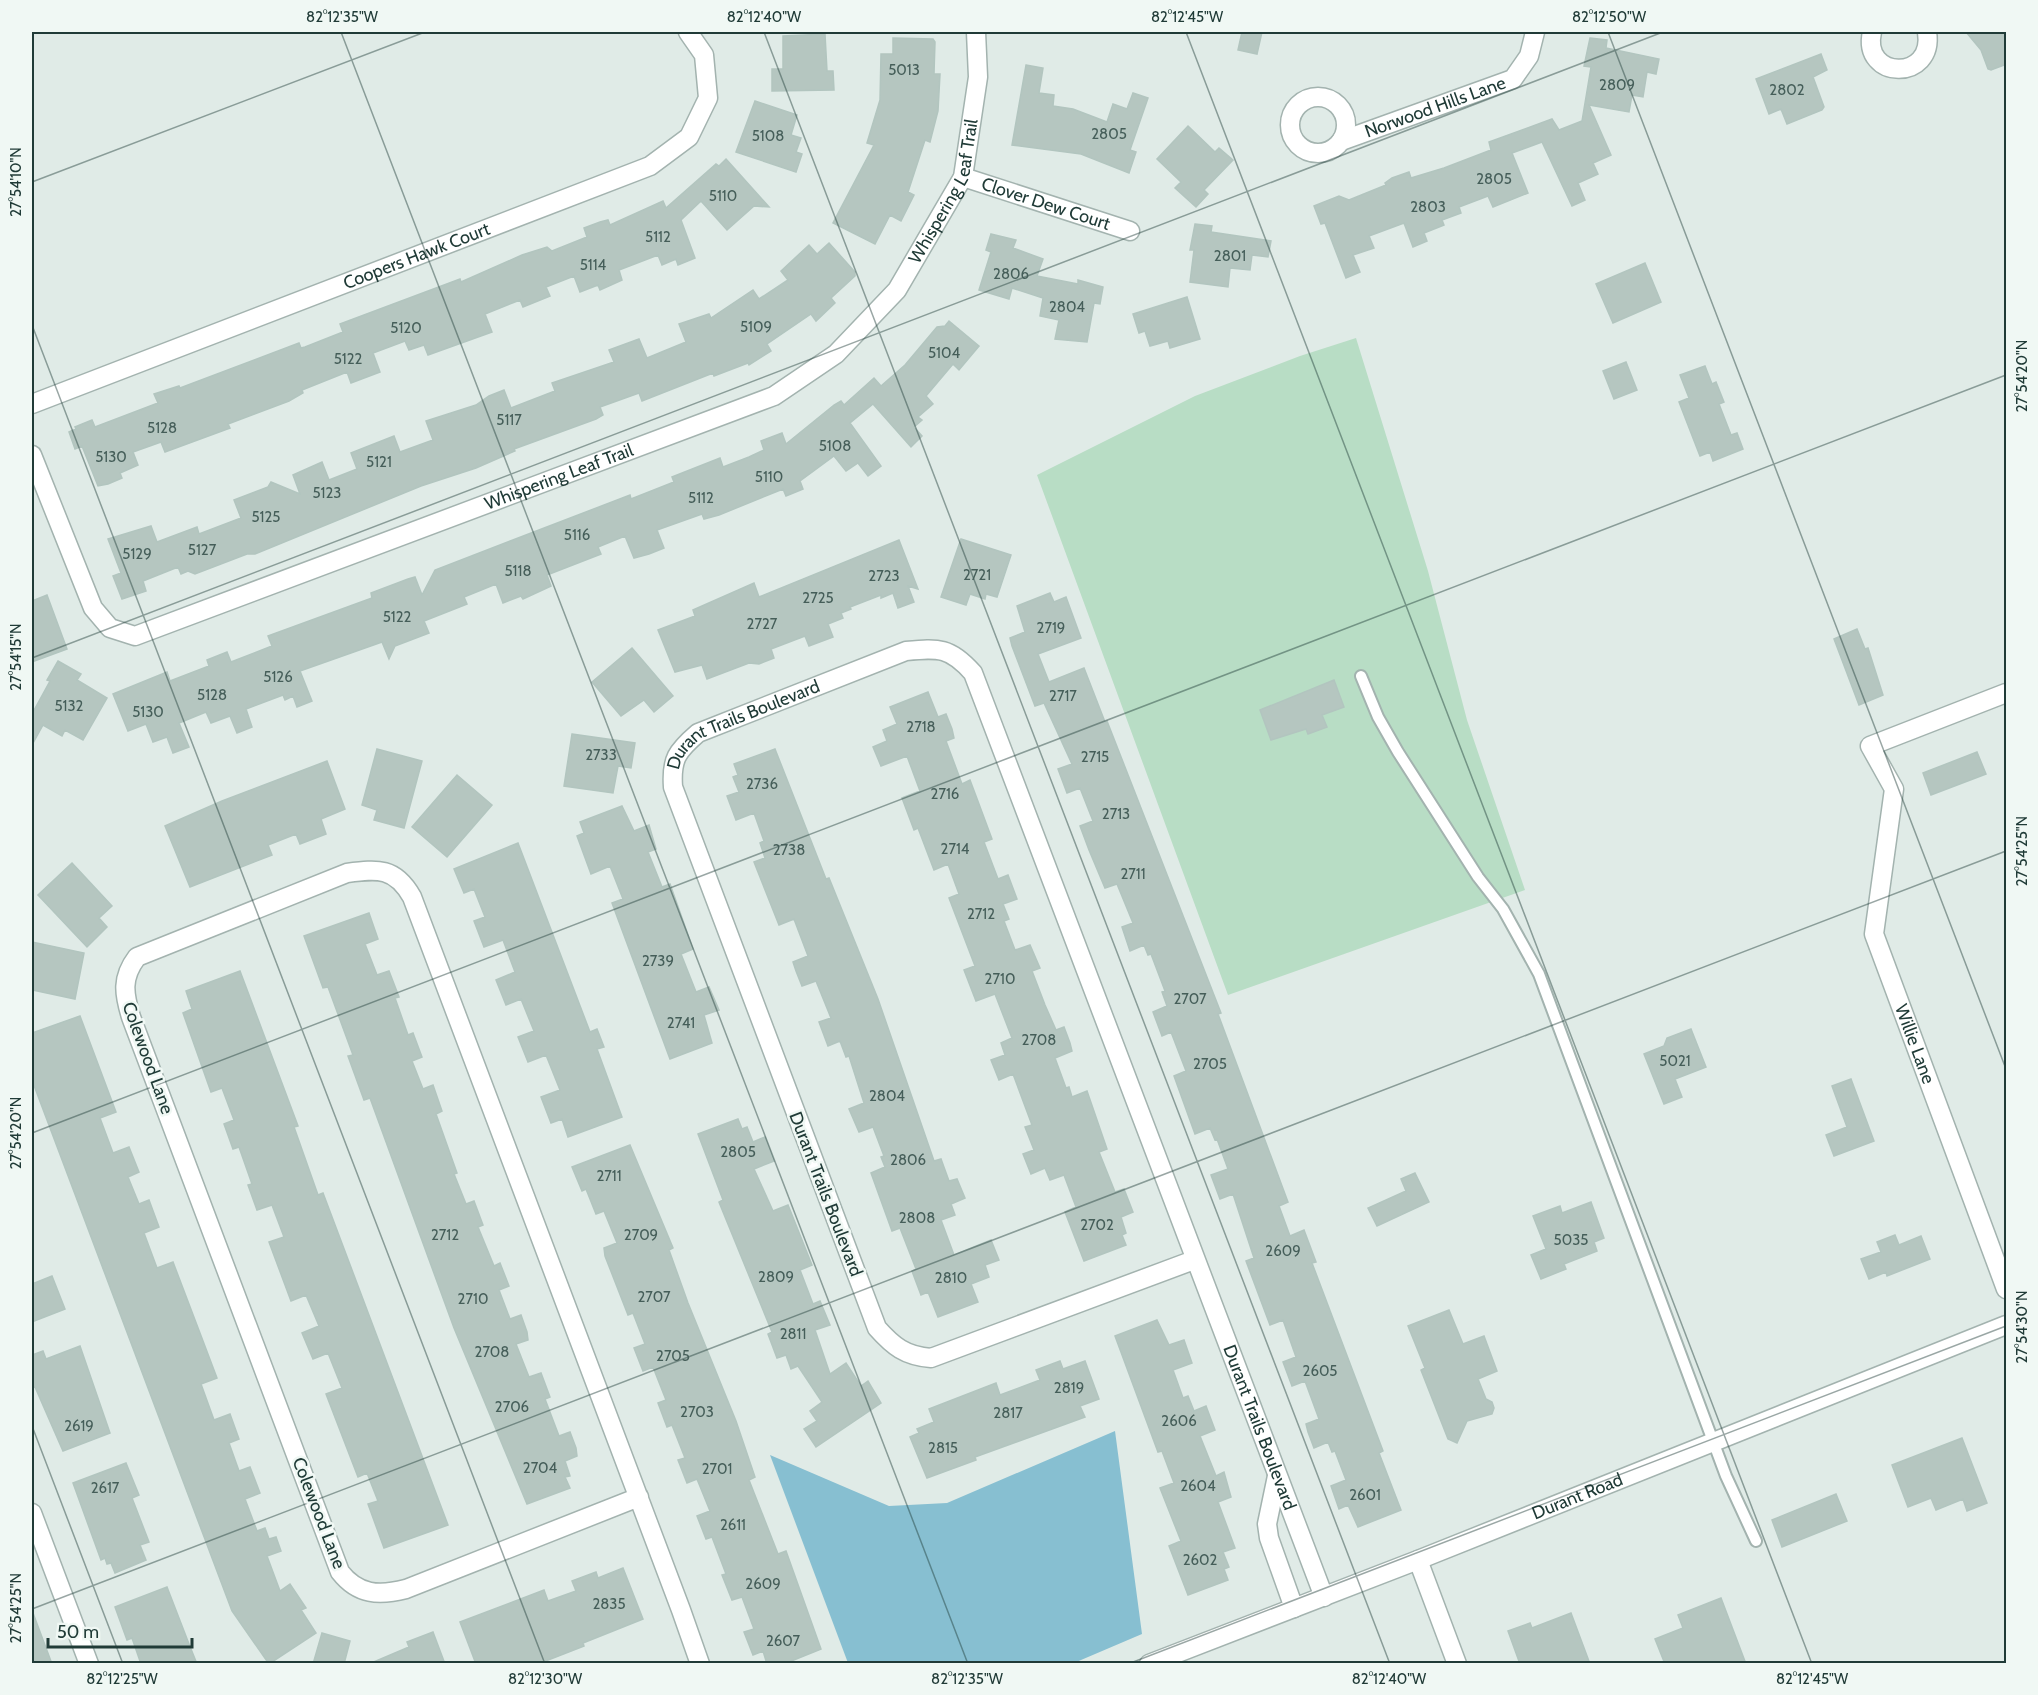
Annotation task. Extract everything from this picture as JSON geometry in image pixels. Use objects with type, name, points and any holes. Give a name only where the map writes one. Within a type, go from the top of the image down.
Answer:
[{"type":"street","name":"Coopers Hawk Court","points":[[32,404],[650,166],[689,137],[708,98],[704,55],[688,32]]},
{"type":"street","name":"Whispering Leaf Trail","points":[[32,455],[93,608],[110,628],[135,636],[774,396],[836,354],[897,290],[963,177],[978,77],[976,32]]},
{"type":"street","name":"Norwood Hills Lane","points":[[1341,141],[1513,79],[1529,56],[1535,32]]},
{"type":"street","points":[[1872,32],[1872,51],[1878,61],[1899,70],[1920,61],[1926,52],[1927,32]]},
{"type":"street","name":"Clover Dew Court","points":[[963,177],[1130,231]]},
{"type":"street","name":"Durant Trails Boulevard","points":[[1194,1260],[931,1358],[913,1357],[894,1347],[877,1328],[673,787],[672,767],[682,747],[698,733],[906,651],[940,648],[960,660],[973,673],[1194,1260],[1324,1597]]},
{"type":"street","name":"Willie Lane","points":[[2007,693],[1870,746],[1894,789],[1874,934],[2007,1289]]},
{"type":"street","name":"Colewood Lane","points":[[639,1497],[405,1589],[375,1594],[364,1592],[347,1581],[340,1572],[131,1017],[124,984],[126,973],[137,957],[346,873],[379,870],[393,874],[403,882],[412,897],[639,1497],[700,1664]]},
{"type":"street","name":"Durant Road","points":[[1149,1664],[1418,1560],[2007,1325]]},
{"type":"street","points":[[1277,1476],[1267,1524],[1269,1539],[1294,1608]]},
{"type":"street","points":[[32,1513],[89,1664]]},
{"type":"street","points":[[1418,1560],[1457,1664]]},
{"type":"lane","points":[[1361,676],[1378,717],[1398,752],[1478,877],[1503,909],[1539,974],[1714,1442],[1756,1541]]},
{"type":"green space","points":[[1356,338],[1428,571],[1467,720],[1525,890],[1228,995],[1037,475],[1195,396],[1300,356]]},
{"type":"water","points":[[1115,1431],[1142,1634],[1074,1663],[848,1663],[770,1455],[889,1506],[947,1503]]},
{"type":"building","points":[[1242,32],[1262,32],[1257,54],[1238,50]]},
{"type":"building","points":[[1966,32],[2007,32],[2007,64],[1988,69],[1981,50]]},
{"type":"building","points":[[825,34],[827,71],[833,71],[834,90],[772,91],[772,69],[783,69],[783,36]]},
{"type":"building","points":[[893,38],[933,39],[935,42],[934,74],[940,74],[938,111],[930,142],[925,140],[908,192],[914,195],[901,221],[890,215],[875,244],[833,223],[874,145],[867,143],[880,100],[881,54],[893,54]]},
{"type":"building","points":[[1590,38],[1607,40],[1606,48],[1659,59],[1656,74],[1647,72],[1643,97],[1632,95],[1629,112],[1589,105],[1611,155],[1593,163],[1598,174],[1578,183],[1585,200],[1572,206],[1542,142],[1512,153],[1528,193],[1493,207],[1488,196],[1459,207],[1461,213],[1442,220],[1444,225],[1424,233],[1427,241],[1413,247],[1404,223],[1369,236],[1374,248],[1353,255],[1360,272],[1346,278],[1325,223],[1321,224],[1314,206],[1339,196],[1349,200],[1386,185],[1385,183],[1392,178],[1409,172],[1411,178],[1444,168],[1491,150],[1489,142],[1552,119],[1559,130],[1582,121],[1591,67],[1584,66]]},
{"type":"building","points":[[1821,54],[1827,70],[1813,77],[1824,107],[1822,110],[1787,124],[1781,109],[1769,114],[1756,79]]},
{"type":"building","points":[[1026,65],[1043,68],[1039,93],[1054,95],[1053,106],[1073,109],[1107,122],[1113,104],[1127,109],[1133,93],[1148,98],[1130,150],[1136,152],[1129,173],[1081,154],[1012,145]]},
{"type":"building","points":[[755,101],[797,115],[791,135],[801,138],[796,152],[802,154],[796,172],[736,152]]},
{"type":"building","points":[[1188,126],[1215,152],[1219,148],[1233,160],[1204,190],[1208,194],[1196,207],[1175,188],[1181,182],[1157,159]]},
{"type":"building","points":[[726,159],[769,207],[754,206],[727,230],[701,201],[681,220],[695,258],[678,265],[676,259],[662,265],[658,255],[619,270],[622,280],[600,290],[598,285],[580,292],[574,276],[546,287],[550,296],[523,307],[520,300],[485,314],[492,332],[428,355],[424,345],[409,350],[405,341],[373,353],[380,372],[351,383],[347,372],[302,390],[303,393],[289,401],[228,424],[230,428],[165,452],[161,442],[133,452],[138,465],[120,473],[122,478],[108,484],[98,486],[82,446],[75,449],[69,432],[76,429],[75,427],[92,420],[95,427],[158,403],[154,394],[179,386],[180,388],[299,343],[301,348],[305,347],[343,332],[340,324],[460,279],[461,282],[522,255],[547,247],[552,251],[587,237],[584,228],[600,222],[608,220],[610,225],[663,201],[666,208],[716,164],[719,166]]},
{"type":"building","points":[[1195,224],[1212,226],[1211,232],[1271,241],[1268,257],[1252,255],[1250,270],[1230,268],[1228,287],[1190,282],[1194,250],[1190,250]]},
{"type":"building","points":[[991,234],[1016,240],[1013,248],[1043,259],[1037,276],[1078,284],[1078,280],[1103,287],[1100,304],[1094,303],[1087,342],[1055,339],[1059,320],[1040,316],[1043,298],[1012,288],[1009,299],[979,290],[991,252],[986,250]]},
{"type":"building","points":[[829,243],[855,272],[855,276],[831,298],[835,303],[816,321],[811,314],[767,344],[771,351],[749,365],[748,363],[714,376],[713,373],[642,401],[639,393],[600,407],[603,415],[596,419],[514,449],[515,451],[476,468],[421,486],[255,554],[247,554],[195,574],[188,571],[181,574],[178,567],[143,581],[146,591],[122,599],[113,576],[121,573],[108,539],[151,526],[157,542],[197,527],[199,534],[241,518],[234,500],[268,487],[271,482],[300,494],[293,475],[322,462],[329,480],[357,469],[351,453],[394,436],[400,452],[433,440],[426,421],[476,405],[504,390],[511,408],[555,391],[552,383],[614,362],[609,350],[639,339],[647,358],[686,342],[679,324],[709,314],[711,318],[753,290],[759,299],[788,280],[781,271],[809,245],[817,254]]},
{"type":"building","points":[[1645,263],[1661,302],[1613,323],[1596,284]]},
{"type":"building","points":[[1187,297],[1200,339],[1170,348],[1168,341],[1150,346],[1145,331],[1139,333],[1133,314]]},
{"type":"building","points":[[949,321],[979,346],[959,370],[953,364],[926,396],[933,404],[918,417],[922,420],[914,427],[922,436],[911,447],[873,404],[850,423],[881,466],[868,476],[858,463],[846,471],[834,456],[800,481],[803,489],[786,496],[783,489],[719,515],[704,519],[702,514],[657,530],[664,548],[649,554],[634,558],[625,536],[598,547],[601,554],[547,575],[551,586],[523,599],[521,596],[503,603],[496,584],[464,597],[467,604],[424,621],[429,633],[395,646],[389,659],[382,642],[300,671],[312,701],[297,707],[293,696],[285,700],[283,695],[246,709],[252,727],[237,733],[230,716],[211,723],[206,712],[179,723],[189,747],[173,753],[167,737],[153,742],[146,724],[128,731],[113,694],[167,672],[170,681],[209,666],[207,660],[227,652],[231,662],[272,646],[268,636],[372,598],[371,593],[408,579],[415,577],[422,595],[435,570],[630,495],[631,499],[674,482],[672,477],[720,458],[723,467],[749,457],[764,450],[761,441],[782,433],[786,444],[834,405],[841,401],[844,405],[874,378],[881,386],[905,365],[937,327],[945,326]]},
{"type":"building","points":[[1626,362],[1637,390],[1614,399],[1603,371]]},
{"type":"building","points":[[1705,366],[1712,384],[1716,382],[1724,402],[1719,404],[1731,435],[1737,433],[1743,449],[1713,461],[1710,452],[1700,456],[1679,402],[1689,398],[1680,375]]},
{"type":"building","points":[[961,539],[1011,555],[997,597],[986,594],[985,599],[970,594],[966,605],[941,597]]},
{"type":"building","points":[[899,540],[918,589],[908,586],[914,602],[898,608],[893,593],[881,598],[881,595],[841,613],[843,618],[828,624],[833,637],[809,646],[805,636],[771,649],[774,658],[759,664],[749,663],[707,679],[702,665],[675,672],[658,630],[695,616],[693,610],[754,583],[759,597]]},
{"type":"building","points":[[1050,593],[1054,602],[1066,597],[1081,638],[1038,654],[1049,682],[1084,668],[1105,722],[1107,721],[1221,1013],[1218,1014],[1288,1202],[1279,1206],[1290,1236],[1304,1230],[1316,1262],[1312,1263],[1383,1451],[1379,1453],[1401,1510],[1358,1527],[1348,1505],[1339,1509],[1331,1486],[1346,1480],[1335,1451],[1332,1452],[1328,1442],[1314,1448],[1306,1424],[1319,1419],[1305,1381],[1292,1386],[1283,1362],[1296,1357],[1283,1320],[1270,1325],[1246,1261],[1254,1258],[1233,1194],[1220,1199],[1211,1175],[1228,1169],[1217,1139],[1215,1140],[1210,1128],[1195,1134],[1174,1076],[1186,1071],[1171,1032],[1162,1036],[1153,1012],[1167,1006],[1162,992],[1165,991],[1151,954],[1148,955],[1144,945],[1130,951],[1122,927],[1133,923],[1117,884],[1105,888],[1080,826],[1093,821],[1080,788],[1067,793],[1058,769],[1072,764],[1044,703],[1035,706],[1012,646],[1010,638],[1025,632],[1017,606]]},
{"type":"building","points":[[47,595],[67,649],[32,662],[32,601]]},
{"type":"building","points":[[1857,629],[1865,649],[1868,648],[1883,695],[1859,705],[1834,639]]},
{"type":"building","points":[[632,648],[673,696],[654,712],[644,700],[621,716],[592,682]]},
{"type":"building","points":[[58,661],[81,674],[77,680],[107,698],[83,740],[65,730],[62,736],[43,725],[32,745],[32,714]]},
{"type":"building","points":[[1334,680],[1344,707],[1322,715],[1327,727],[1308,734],[1306,729],[1271,740],[1260,710]]},
{"type":"building","points":[[928,692],[938,717],[946,714],[952,729],[954,738],[946,741],[962,784],[970,780],[992,839],[984,842],[998,879],[1008,875],[1017,899],[1003,904],[1009,919],[1004,921],[1015,950],[1030,945],[1040,968],[1032,971],[1045,1005],[1056,1030],[1064,1027],[1070,1043],[1072,1051],[1055,1058],[1066,1088],[1069,1087],[1072,1097],[1087,1091],[1107,1149],[1099,1152],[1115,1192],[1124,1189],[1133,1212],[1121,1217],[1126,1233],[1122,1235],[1126,1245],[1084,1261],[1065,1212],[1076,1207],[1064,1175],[1050,1180],[1045,1168],[1031,1174],[1023,1154],[1034,1150],[1025,1127],[1032,1125],[1013,1074],[999,1080],[991,1060],[1005,1055],[1001,1043],[1012,1038],[995,994],[976,1001],[964,970],[975,966],[949,898],[959,894],[948,864],[934,870],[918,828],[914,830],[902,798],[920,791],[907,756],[881,766],[873,747],[887,741],[883,730],[897,724],[890,707]]},
{"type":"building","points":[[572,734],[635,743],[631,768],[618,766],[613,793],[564,786]]},
{"type":"building","points":[[377,749],[422,761],[404,828],[374,820],[377,810],[362,805]]},
{"type":"building","points":[[775,749],[826,879],[829,878],[878,999],[934,1161],[941,1159],[949,1181],[957,1179],[965,1198],[951,1204],[955,1215],[941,1220],[954,1255],[991,1240],[999,1260],[985,1265],[989,1277],[971,1284],[978,1302],[938,1317],[928,1292],[921,1295],[912,1271],[916,1269],[900,1228],[892,1231],[871,1173],[885,1167],[881,1157],[884,1156],[873,1127],[859,1132],[849,1109],[864,1103],[849,1056],[846,1057],[840,1041],[828,1046],[819,1022],[831,1018],[816,981],[802,986],[796,971],[793,962],[808,956],[794,919],[779,925],[754,862],[765,858],[760,843],[764,841],[754,813],[736,820],[727,796],[739,792],[733,777],[738,775],[734,764]]},
{"type":"building","points":[[1977,752],[1986,774],[1931,795],[1923,773]]},
{"type":"building","points":[[327,761],[345,809],[321,819],[326,834],[300,844],[296,834],[268,845],[272,855],[190,887],[165,826],[222,801]]},
{"type":"building","points":[[457,775],[492,805],[447,857],[412,827]]},
{"type":"building","points":[[622,806],[634,831],[649,825],[656,849],[648,852],[662,887],[670,884],[693,949],[681,954],[696,992],[709,987],[719,1010],[704,1015],[712,1043],[670,1059],[612,903],[623,899],[610,866],[591,874],[577,836],[584,833],[580,822]]},
{"type":"building","points":[[518,843],[590,1032],[597,1029],[604,1047],[597,1049],[622,1117],[568,1137],[562,1119],[551,1123],[541,1097],[560,1090],[546,1055],[528,1062],[518,1037],[534,1031],[521,999],[506,1005],[496,980],[515,972],[503,940],[484,947],[474,921],[485,917],[474,889],[464,893],[454,869]]},
{"type":"building","points":[[72,863],[112,906],[99,918],[107,927],[87,947],[38,895]]},
{"type":"building","points":[[369,913],[378,939],[365,944],[377,975],[389,971],[399,997],[395,998],[408,1035],[413,1033],[422,1057],[412,1061],[423,1089],[433,1085],[442,1111],[436,1114],[457,1173],[454,1174],[466,1204],[474,1201],[483,1225],[478,1227],[494,1266],[500,1263],[509,1286],[499,1290],[510,1319],[521,1315],[527,1332],[528,1340],[516,1344],[529,1377],[541,1373],[550,1397],[545,1399],[559,1436],[570,1432],[576,1448],[577,1456],[565,1461],[570,1476],[565,1477],[570,1488],[527,1504],[454,1328],[370,1098],[364,1100],[348,1056],[353,1055],[328,987],[323,988],[304,936]]},
{"type":"building","points":[[32,942],[84,953],[75,999],[32,990]]},
{"type":"building","points":[[240,971],[298,1126],[294,1127],[318,1195],[323,1193],[448,1525],[384,1548],[368,1504],[378,1501],[367,1473],[358,1477],[326,1394],[342,1388],[328,1353],[313,1359],[302,1333],[319,1326],[306,1295],[291,1301],[269,1242],[284,1237],[272,1205],[257,1210],[248,1185],[252,1184],[239,1147],[233,1149],[224,1124],[234,1120],[222,1088],[211,1092],[183,1013],[192,1009],[186,991]]},
{"type":"building","points":[[80,1016],[116,1112],[100,1118],[113,1153],[129,1147],[139,1172],[128,1177],[139,1204],[149,1200],[159,1227],[144,1233],[157,1268],[173,1262],[217,1378],[201,1384],[214,1420],[230,1414],[239,1439],[229,1443],[239,1471],[250,1467],[260,1493],[245,1499],[257,1531],[265,1528],[269,1539],[276,1537],[281,1551],[267,1556],[280,1591],[290,1584],[306,1608],[301,1610],[316,1633],[269,1664],[232,1611],[32,1080],[32,1033]]},
{"type":"building","points":[[1691,1029],[1706,1067],[1675,1079],[1682,1097],[1664,1104],[1644,1054],[1664,1046],[1667,1038]]},
{"type":"building","points":[[1851,1079],[1874,1141],[1834,1156],[1826,1135],[1847,1127],[1832,1086]]},
{"type":"building","points":[[738,1119],[742,1129],[747,1127],[753,1142],[765,1137],[774,1161],[754,1169],[773,1211],[788,1205],[812,1265],[800,1270],[813,1304],[820,1301],[830,1325],[815,1330],[830,1374],[846,1363],[861,1386],[868,1381],[881,1403],[816,1447],[804,1429],[817,1421],[810,1411],[822,1402],[798,1366],[791,1369],[786,1355],[777,1358],[768,1334],[772,1332],[719,1202],[723,1200],[698,1134]]},
{"type":"building","points":[[630,1145],[673,1248],[669,1250],[688,1303],[736,1421],[755,1477],[749,1480],[778,1554],[786,1551],[821,1649],[784,1664],[767,1664],[763,1651],[753,1655],[744,1632],[754,1629],[742,1597],[732,1600],[722,1575],[726,1574],[712,1537],[706,1539],[697,1516],[710,1511],[697,1479],[687,1483],[678,1460],[685,1458],[672,1425],[667,1427],[658,1403],[666,1400],[653,1367],[643,1371],[634,1348],[645,1344],[633,1313],[628,1315],[605,1256],[604,1248],[617,1243],[604,1211],[596,1214],[586,1189],[582,1191],[572,1167]]},
{"type":"building","points":[[1415,1173],[1429,1202],[1377,1226],[1368,1208],[1406,1191],[1401,1179]]},
{"type":"building","points":[[1591,1202],[1604,1238],[1594,1242],[1597,1251],[1564,1264],[1566,1269],[1541,1279],[1531,1255],[1546,1249],[1533,1216],[1560,1206],[1562,1213]]},
{"type":"building","points":[[1895,1235],[1899,1245],[1921,1236],[1930,1259],[1887,1276],[1886,1272],[1869,1279],[1861,1259],[1881,1252],[1877,1242]]},
{"type":"building","points":[[52,1276],[65,1309],[32,1322],[32,1284]]},
{"type":"building","points":[[1449,1310],[1463,1344],[1484,1336],[1497,1371],[1478,1379],[1486,1399],[1492,1402],[1494,1408],[1492,1414],[1467,1421],[1457,1443],[1448,1439],[1421,1370],[1425,1368],[1408,1326]]},
{"type":"building","points":[[1157,1320],[1169,1345],[1184,1340],[1192,1363],[1173,1370],[1183,1398],[1188,1396],[1194,1411],[1206,1406],[1215,1430],[1200,1436],[1216,1476],[1224,1472],[1231,1497],[1218,1502],[1235,1548],[1223,1552],[1229,1567],[1224,1569],[1228,1580],[1188,1595],[1169,1546],[1181,1541],[1160,1488],[1174,1483],[1162,1451],[1158,1452],[1115,1336]]},
{"type":"building","points":[[80,1346],[110,1433],[63,1451],[35,1387],[32,1388],[32,1355],[43,1351],[46,1359]]},
{"type":"building","points":[[1060,1361],[1063,1369],[1085,1361],[1099,1399],[1080,1406],[1085,1417],[975,1457],[976,1460],[927,1478],[910,1437],[919,1433],[917,1429],[934,1422],[929,1409],[996,1383],[1000,1395],[1040,1380],[1036,1370]]},
{"type":"building","points":[[1962,1438],[1987,1503],[1967,1511],[1963,1499],[1936,1510],[1931,1498],[1908,1507],[1892,1465]]},
{"type":"building","points":[[126,1463],[139,1495],[132,1498],[149,1542],[140,1545],[146,1560],[115,1573],[111,1563],[107,1564],[105,1558],[101,1560],[73,1483]]},
{"type":"building","points":[[1836,1494],[1847,1521],[1782,1547],[1772,1520]]},
{"type":"building","points":[[623,1568],[643,1619],[538,1664],[476,1664],[460,1622],[544,1590],[548,1601],[576,1591],[572,1581],[596,1572],[598,1578]]},
{"type":"building","points":[[167,1587],[197,1664],[141,1664],[132,1638],[127,1640],[115,1607]]},
{"type":"building","points":[[1721,1598],[1746,1664],[1665,1664],[1655,1639],[1683,1628],[1678,1615]]},
{"type":"building","points":[[33,1613],[52,1664],[32,1664]]},
{"type":"building","points":[[1571,1613],[1590,1664],[1520,1664],[1508,1631],[1530,1623],[1532,1628]]},
{"type":"building","points":[[433,1632],[445,1664],[369,1664],[409,1647],[407,1642]]},
{"type":"building","points":[[322,1633],[350,1641],[344,1664],[313,1664]]}]
